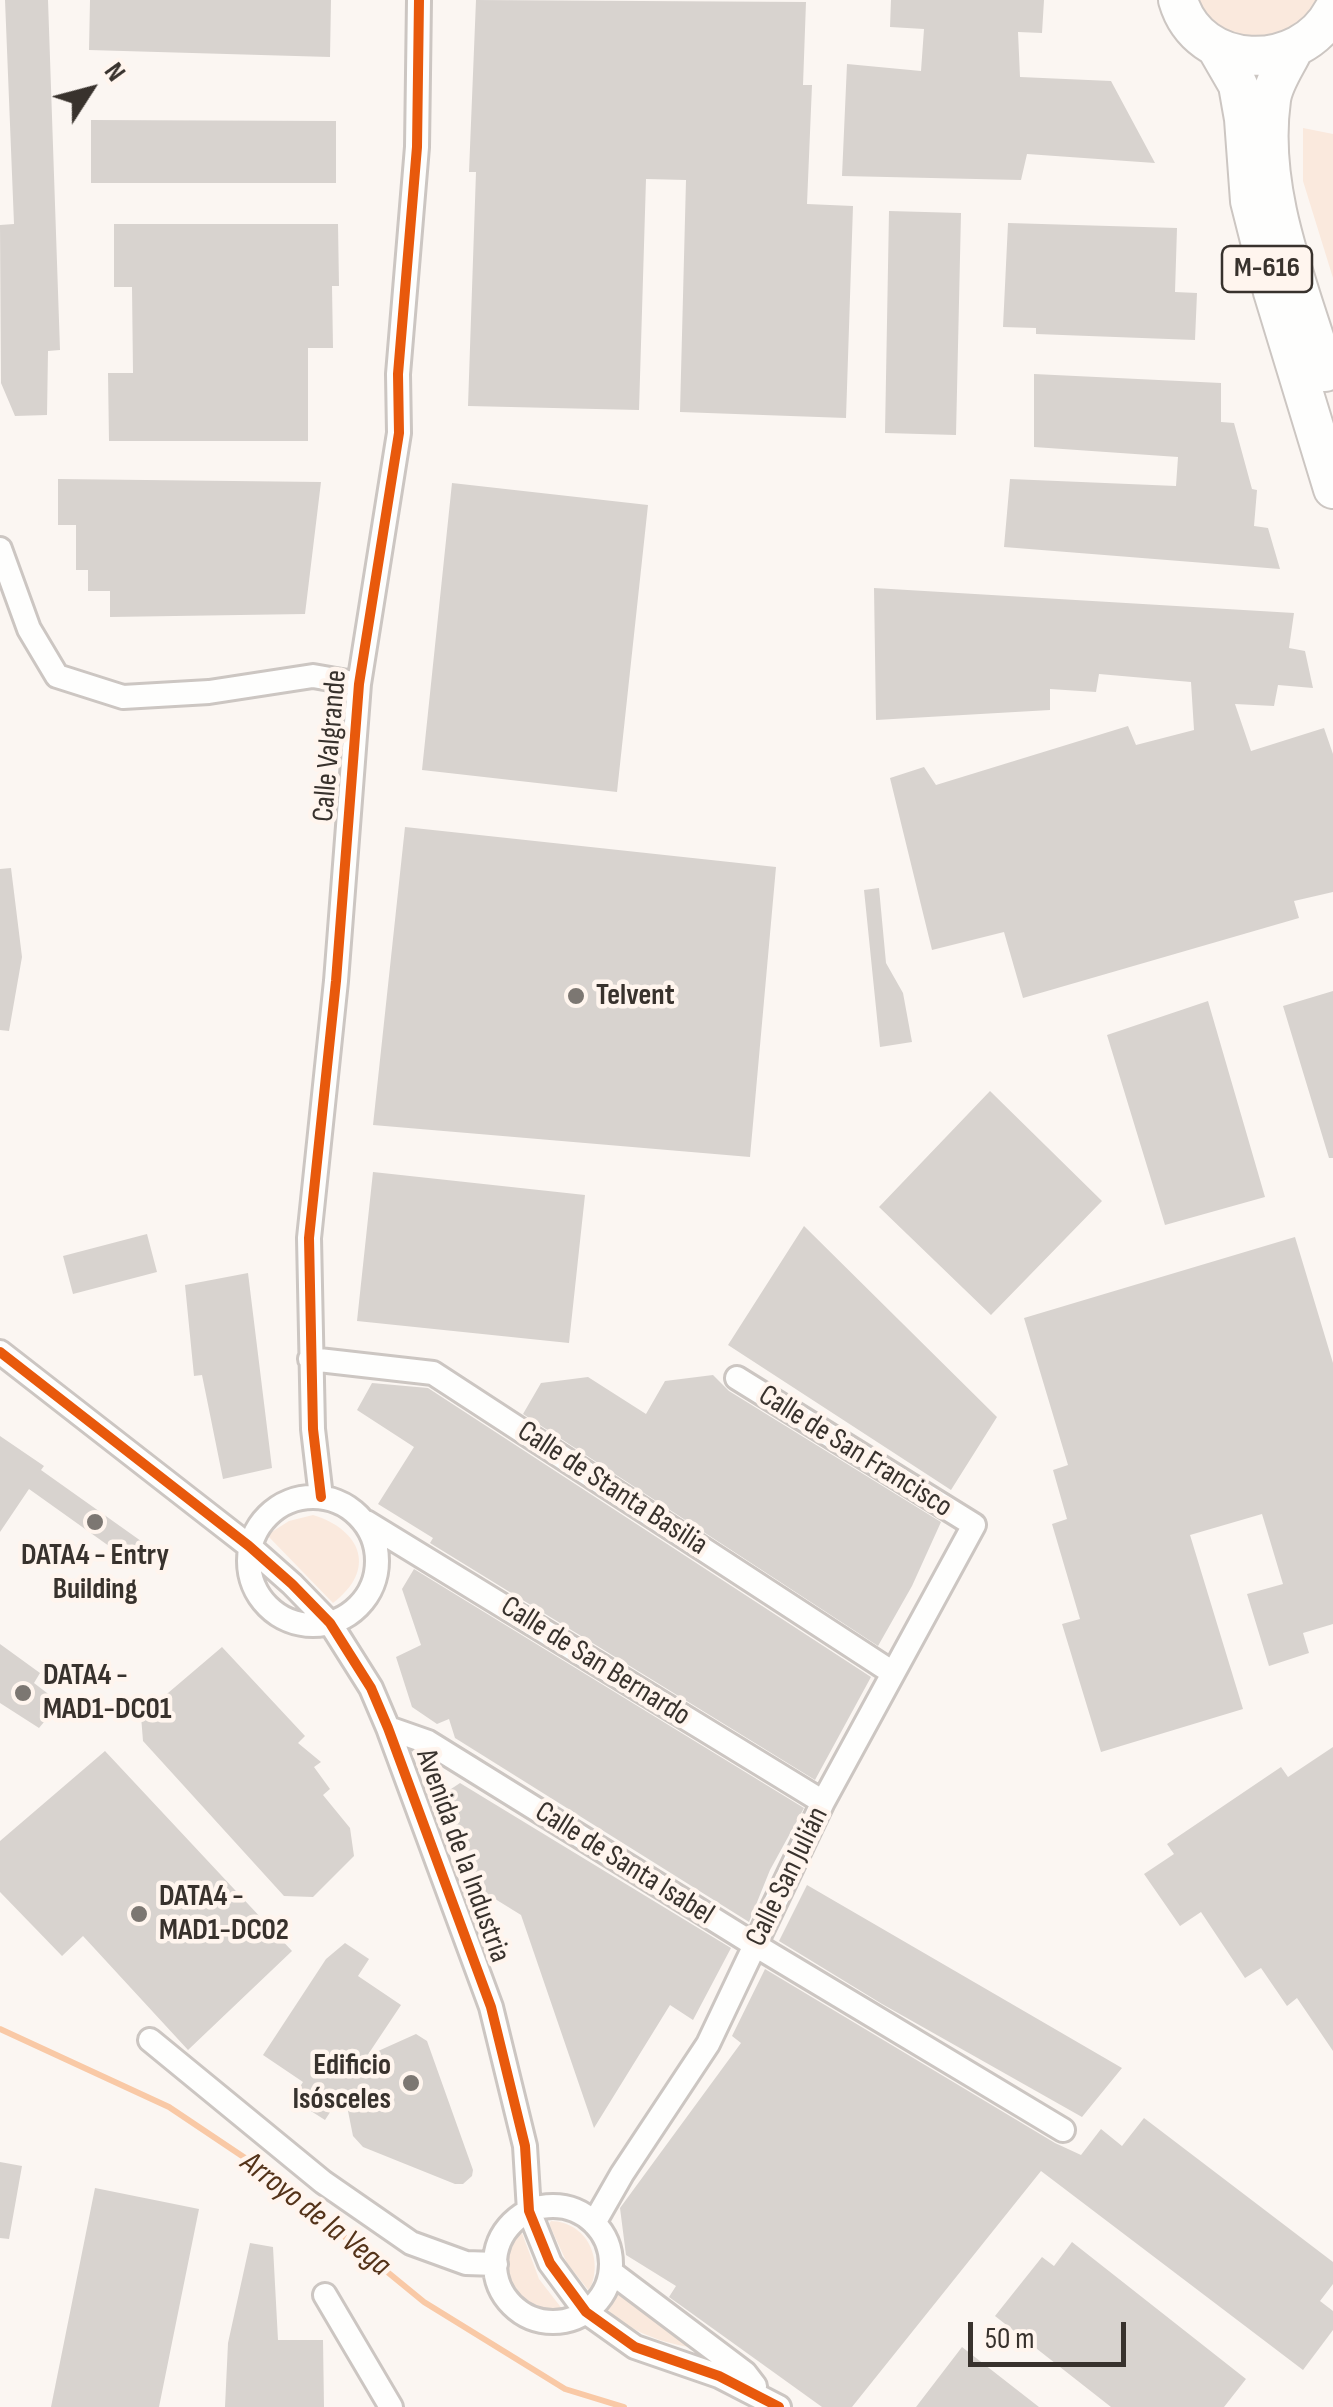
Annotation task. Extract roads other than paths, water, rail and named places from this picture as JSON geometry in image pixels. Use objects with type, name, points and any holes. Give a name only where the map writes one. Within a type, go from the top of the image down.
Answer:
[{"type":"highway","name":"M-616","points":[[1178,0],[1196,30],[1216,47],[1238,84],[1250,202],[1321,448],[1322,493]]},
{"type":"highway","name":"M-616","points":[[1333,11],[1315,36],[1293,50],[1271,96],[1269,170],[1276,208],[1333,398]]},
{"type":"highway","points":[[1216,47],[1254,57],[1293,50]]},
{"type":"street","name":"Calle Valgrande","points":[[321,1497],[313,1428],[309,1238],[336,982],[359,684],[399,434],[398,374],[417,147],[420,0]]},
{"type":"street","points":[[0,549],[29,628],[57,676],[124,696],[208,692],[313,676],[359,684]]},
{"type":"street","name":"Avenida de la Industria","points":[[0,1352],[249,1546],[330,1624],[370,1688],[388,1728],[491,2007],[525,2146],[529,2211],[550,2264],[586,2312],[636,2346],[719,2376],[772,2402]]},
{"type":"street","name":"Calle de Stanta Basilia","points":[[310,1358],[434,1372],[893,1673]]},
{"type":"street","name":"Calle de San Francisco","points":[[737,1378],[974,1525]]},
{"type":"street","points":[[302,1497],[321,1497],[339,1501],[366,1522],[378,1562],[374,1582],[365,1600],[351,1614],[330,1624],[294,1623],[262,1601],[252,1583],[249,1546],[270,1512],[302,1497]]},
{"type":"street","name":"Calle de San Bernardo","points":[[366,1522],[823,1802]]},
{"type":"street","name":"Calle San Julián","points":[[594,2223],[708,2044],[823,1802],[974,1525]]},
{"type":"street","name":"Calle de Santa Isabel","points":[[388,1728],[428,1742],[1063,2130]]},
{"type":"street","points":[[150,2040],[324,2182],[411,2243],[466,2263],[496,2264]]},
{"type":"street","points":[[564,2207],[594,2223],[605,2238],[611,2272],[606,2288],[586,2312],[570,2320],[534,2319],[506,2298],[498,2282],[496,2264],[505,2232],[529,2211],[564,2207]]},
{"type":"street","points":[[611,2272],[745,2373],[772,2402]]},
{"type":"street","points":[[324,2294],[391,2407]]},
{"type":"waterway","name":"Arroyo de la Vega","points":[[0,2029],[169,2107],[263,2170],[424,2302],[565,2389],[624,2407]]},
{"type":"place","name":"Telvent","points":[[576,996]]},
{"type":"place","name":"DATA4 - Entry Building","points":[[95,1522]]},
{"type":"place","name":"DATA4 - MAD1-DC01","points":[[23,1693]]},
{"type":"place","name":"DATA4 - MAD1-DC02","points":[[139,1914]]},
{"type":"place","name":"Edificio Isósceles","points":[[411,2083]]}]
